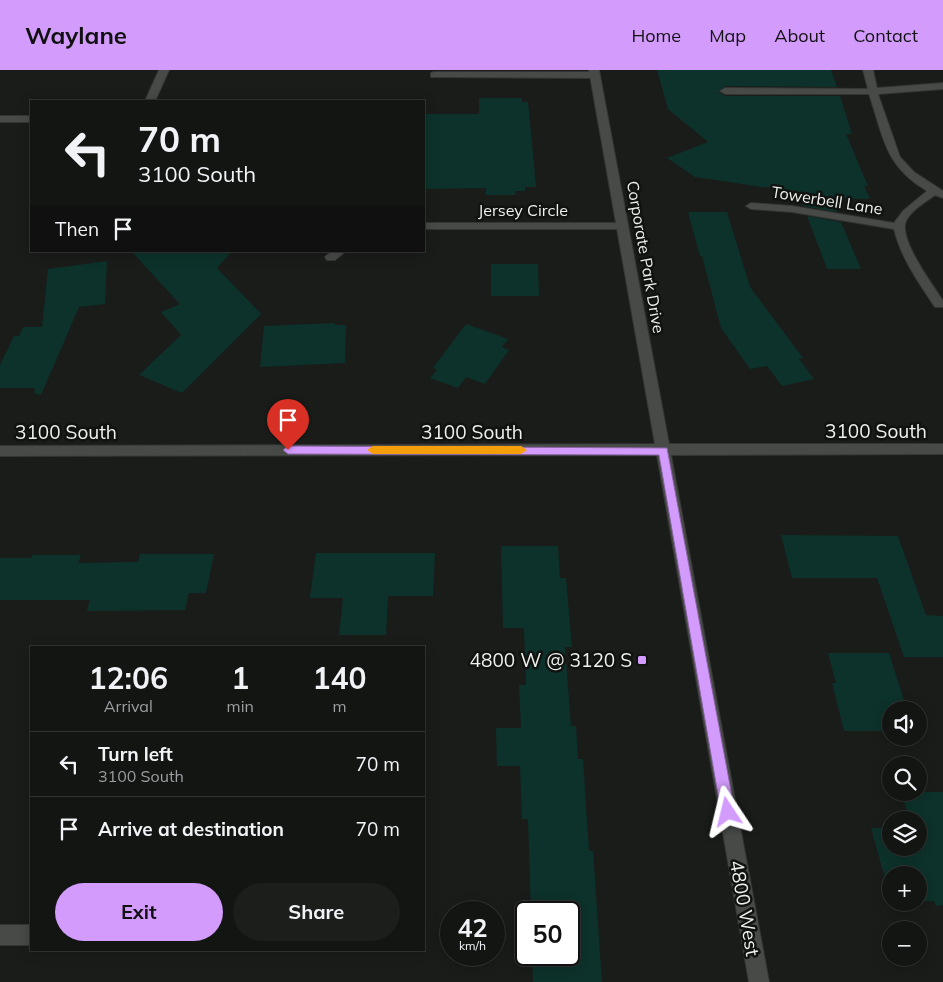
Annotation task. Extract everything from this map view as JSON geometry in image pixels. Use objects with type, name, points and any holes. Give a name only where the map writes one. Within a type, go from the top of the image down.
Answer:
[{"type":"street","points":[[150,100],[164,70]]},
{"type":"street","points":[[868,70],[872,92],[898,161],[918,181],[939,193]]},
{"type":"street","points":[[434,75],[595,72]]},
{"type":"street","name":"Corporate Park Drive","points":[[595,72],[663,451]]},
{"type":"street","points":[[725,91],[872,92],[943,86]]},
{"type":"street","points":[[0,119],[30,119]]},
{"type":"street","name":"Towerbell Lane","points":[[939,193],[906,216],[899,227],[899,232],[913,261],[940,304]]},
{"type":"street","name":"Towerbell Lane","points":[[751,206],[792,209],[899,227]]},
{"type":"street","name":"Jersey Circle","points":[[425,226],[622,226]]},
{"type":"street","name":"3100 South","points":[[0,451],[943,450]]},
{"type":"street","name":"4800 West","points":[[663,451],[759,982]]},
{"type":"street","points":[[0,935],[30,935]]},
{"type":"building","points":[[657,70],[831,70],[837,87],[725,86],[718,92],[725,96],[840,96],[852,134],[846,134],[868,186],[864,186],[870,199],[831,198],[837,212],[803,206],[797,192],[695,177],[667,158],[708,142],[668,109]]},
{"type":"building","points":[[479,98],[522,98],[522,102],[528,102],[536,187],[525,187],[525,191],[515,191],[516,195],[486,195],[486,188],[425,189],[426,114],[479,114]]},
{"type":"building","points":[[688,212],[727,212],[750,287],[803,358],[799,359],[814,379],[782,386],[767,366],[750,369],[721,328]]},
{"type":"building","points":[[807,216],[841,222],[861,269],[827,269]]},
{"type":"building","points":[[132,252],[231,252],[217,268],[261,314],[182,393],[139,375],[181,335],[161,312],[180,304]]},
{"type":"building","points":[[107,261],[105,304],[79,307],[41,395],[34,393],[35,388],[0,388],[0,365],[14,336],[19,336],[23,327],[42,327],[48,269]]},
{"type":"building","points":[[491,264],[538,264],[539,296],[491,296]]},
{"type":"building","points":[[335,323],[335,325],[346,325],[345,363],[260,367],[264,326]]},
{"type":"building","points":[[466,324],[508,339],[502,347],[509,350],[485,384],[466,377],[458,388],[430,378],[437,370],[433,368]]},
{"type":"building","points":[[781,535],[898,536],[926,615],[943,616],[943,657],[904,657],[877,578],[792,578]]},
{"type":"building","points":[[501,546],[558,546],[560,578],[566,578],[572,647],[565,647],[571,726],[576,726],[578,759],[583,759],[589,851],[593,851],[602,982],[533,982],[532,966],[580,966],[580,901],[531,901],[528,819],[522,819],[520,766],[497,766],[496,728],[521,728],[519,685],[526,685],[524,628],[503,628]]},
{"type":"building","points":[[316,553],[435,553],[433,596],[388,596],[386,635],[339,635],[343,598],[310,598]]},
{"type":"building","points":[[140,554],[214,554],[206,593],[189,593],[185,610],[87,611],[90,600],[0,600],[0,558],[31,558],[32,555],[81,555],[78,563],[138,562]]},
{"type":"building","points":[[828,653],[889,653],[904,701],[882,701],[882,731],[844,731],[832,683],[836,683]]},
{"type":"building","points":[[927,792],[943,792],[943,905],[936,906],[934,901],[927,901],[927,866],[882,866],[882,868],[871,828],[882,828],[882,856],[927,856],[927,811],[907,811],[904,801],[927,801]]},
{"type":"slow traffic","points":[[373,450],[521,450]]},
{"type":"place","name":"4800 W @ 3120 S","points":[[642,660]]},
{"type":"route","points":[[288,450],[663,451],[728,812]]}]
